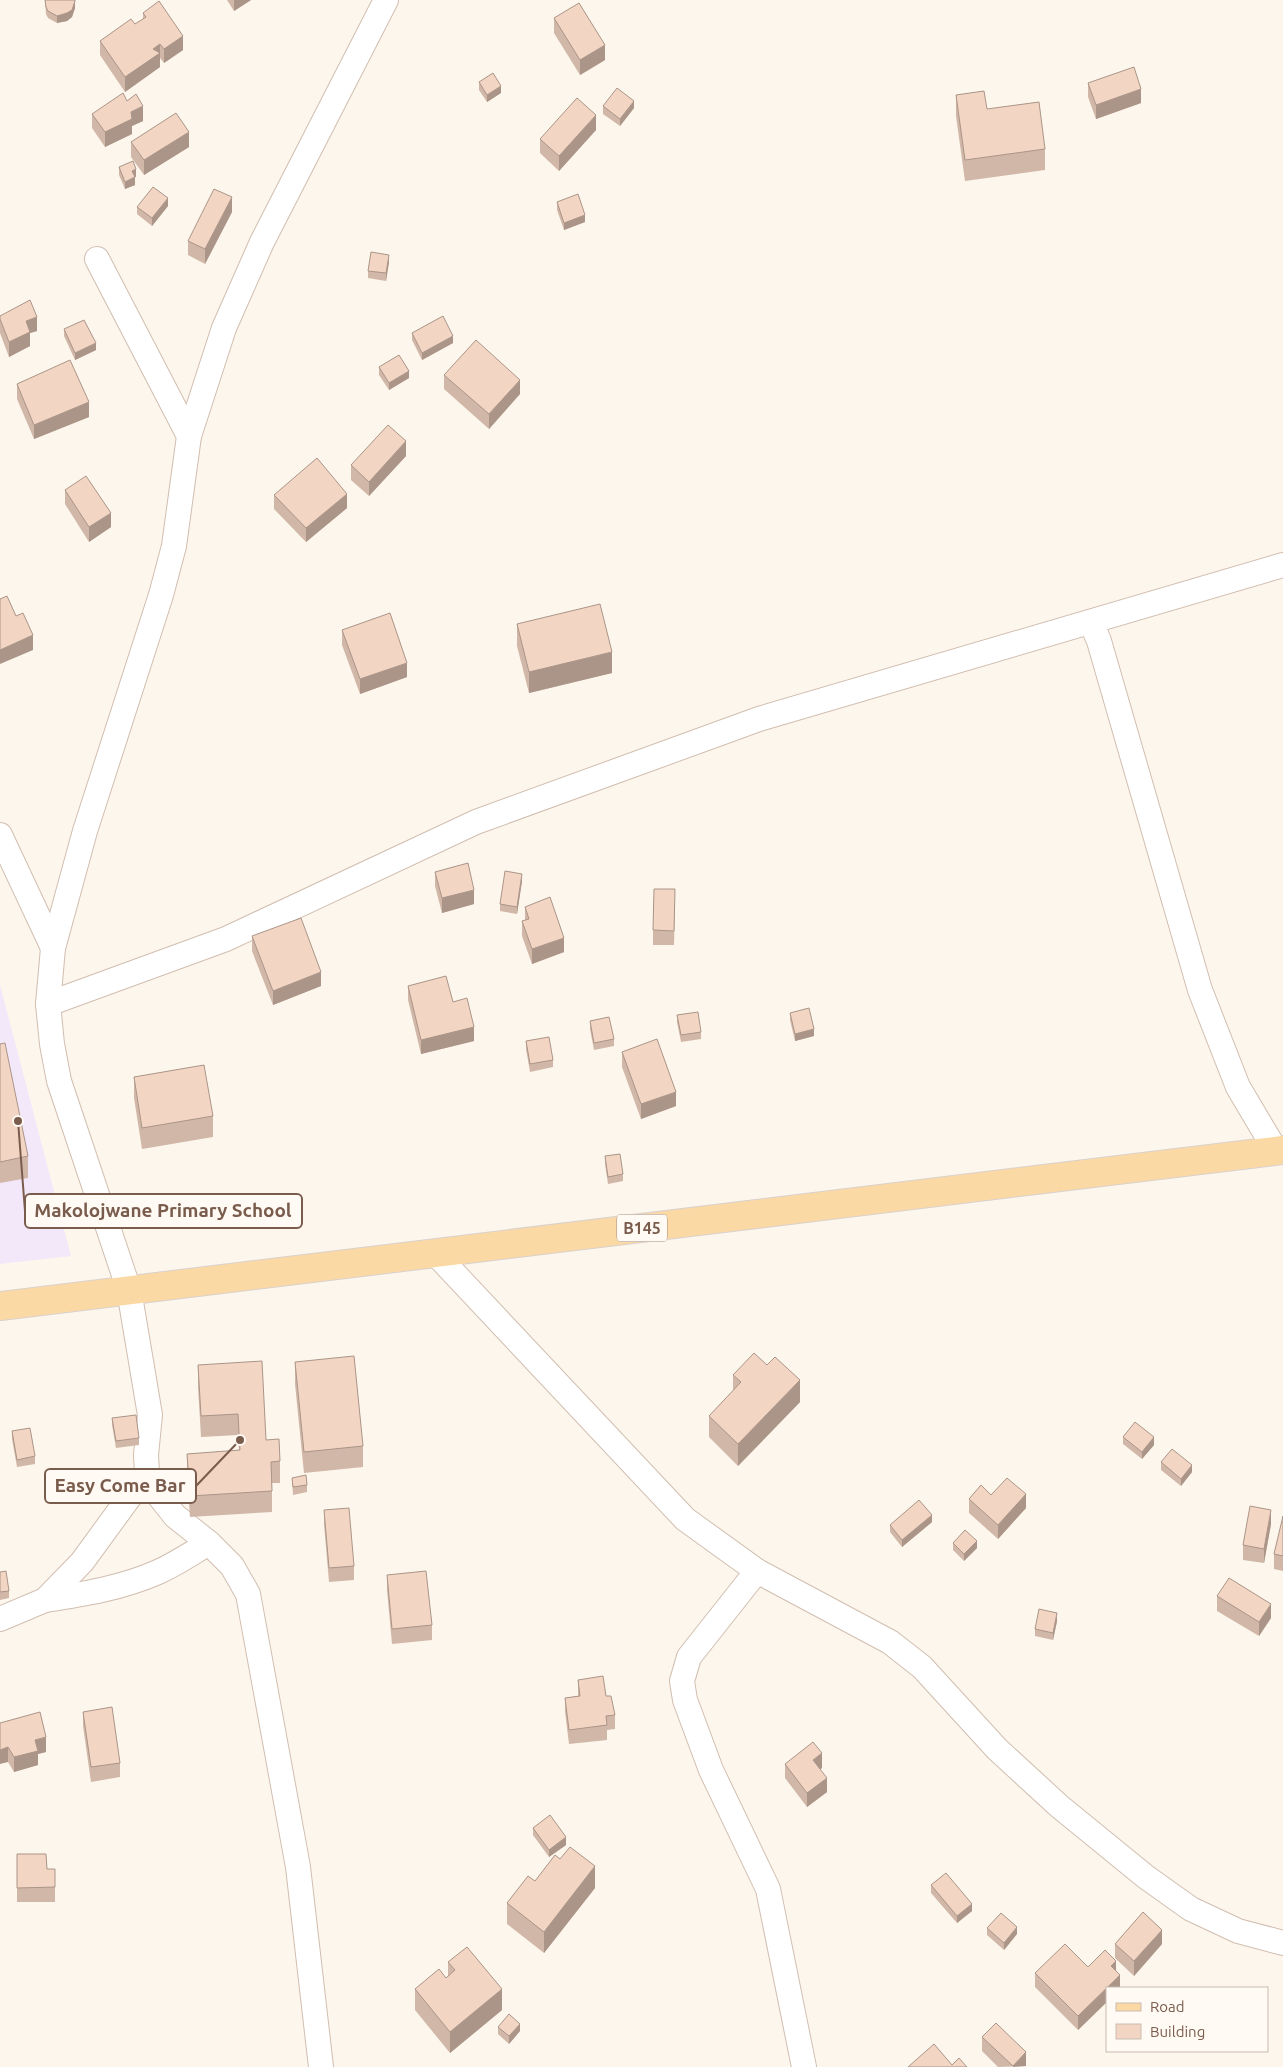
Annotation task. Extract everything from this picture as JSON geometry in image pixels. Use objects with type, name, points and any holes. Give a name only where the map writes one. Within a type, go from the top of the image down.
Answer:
[{"type":"main road","name":"B145","points":[[0,1306],[1279,1150]]},
{"type":"street","points":[[321,2067],[298,1867],[248,1594],[232,1566],[209,1543],[175,1516],[152,1487],[147,1473],[146,1455],[150,1415],[129,1290],[59,1081],[52,1044],[48,1004],[54,948],[85,831],[161,595],[174,546],[189,436],[224,328],[262,242],[386,0]]},
{"type":"street","points":[[97,259],[189,436]]},
{"type":"street","points":[[48,1004],[226,939],[449,835],[494,816],[759,719],[1283,565]]},
{"type":"street","points":[[1091,622],[1099,641],[1200,990],[1238,1087],[1279,1150]]},
{"type":"street","points":[[0,835],[54,948]]},
{"type":"street","points":[[434,1253],[686,1519],[757,1571],[890,1642],[910,1657],[922,1667],[997,1749],[1052,1800],[1146,1877],[1191,1909],[1238,1931],[1283,1943]]},
{"type":"street","points":[[45,1600],[82,1562],[147,1473]]},
{"type":"street","points":[[0,1619],[45,1600],[88,1594],[122,1585],[158,1572],[209,1543]]},
{"type":"street","points":[[757,1571],[688,1657],[682,1681],[685,1700],[711,1770],[768,1889],[804,2067]]},
{"type":"shaded area","points":[[0,985],[71,1256],[0,1264]]},
{"type":"building","points":[[45,0],[75,1],[72,10],[57,16],[48,11]]},
{"type":"building","points":[[159,1],[183,36],[164,49],[160,44],[153,49],[160,53],[125,77],[100,41],[131,19],[135,24],[146,17],[143,13]]},
{"type":"building","points":[[579,3],[605,45],[580,60],[554,18]]},
{"type":"building","points":[[1134,67],[1141,89],[1096,105],[1088,83]]},
{"type":"building","points":[[493,73],[501,86],[487,95],[479,82]]},
{"type":"building","points":[[617,88],[634,101],[620,119],[603,106]]},
{"type":"building","points":[[984,91],[987,109],[1039,102],[1045,149],[965,160],[956,95]]},
{"type":"building","points":[[123,93],[127,101],[136,94],[143,106],[131,112],[132,119],[105,132],[92,114]]},
{"type":"building","points":[[577,98],[596,115],[559,156],[540,139]]},
{"type":"building","points":[[176,113],[189,132],[144,160],[131,142]]},
{"type":"building","points":[[133,161],[136,169],[132,171],[135,177],[125,182],[119,167]]},
{"type":"building","points":[[153,187],[168,198],[152,218],[137,207]]},
{"type":"building","points":[[214,189],[232,197],[205,249],[188,241]]},
{"type":"building","points":[[578,194],[585,215],[564,223],[557,202]]},
{"type":"building","points":[[371,252],[389,255],[386,273],[368,271]]},
{"type":"building","points":[[30,300],[37,317],[26,321],[30,332],[9,342],[0,316]]},
{"type":"building","points":[[443,316],[453,336],[422,353],[412,333]]},
{"type":"building","points":[[84,320],[96,343],[75,353],[64,329]]},
{"type":"building","points":[[476,340],[520,380],[489,414],[444,375]]},
{"type":"building","points":[[399,355],[409,371],[389,383],[379,367]]},
{"type":"building","points":[[70,360],[89,402],[34,425],[17,384]]},
{"type":"building","points":[[388,425],[406,441],[369,482],[351,465]]},
{"type":"building","points":[[317,458],[347,494],[306,528],[274,495]]},
{"type":"building","points":[[86,476],[111,513],[89,527],[65,490]]},
{"type":"building","points":[[7,596],[16,616],[23,613],[33,635],[0,650],[0,599]]},
{"type":"building","points":[[600,604],[612,652],[529,672],[517,624]]},
{"type":"building","points":[[390,613],[407,663],[360,679],[342,630]]},
{"type":"building","points":[[468,863],[474,890],[442,898],[435,872]]},
{"type":"building","points":[[505,871],[522,874],[517,907],[500,904]]},
{"type":"building","points":[[654,889],[675,889],[674,931],[653,930]]},
{"type":"building","points":[[550,897],[564,938],[532,949],[522,921],[529,919],[525,907]]},
{"type":"building","points":[[301,918],[321,972],[273,991],[252,936]]},
{"type":"building","points":[[446,976],[453,1002],[467,998],[474,1027],[421,1040],[408,986]]},
{"type":"building","points":[[809,1008],[814,1029],[795,1034],[790,1013]]},
{"type":"building","points":[[698,1012],[701,1032],[681,1035],[677,1015]]},
{"type":"building","points":[[609,1017],[614,1039],[594,1043],[590,1021]]},
{"type":"building","points":[[549,1037],[553,1060],[530,1064],[526,1041]]},
{"type":"building","points":[[657,1039],[676,1092],[641,1104],[622,1052]]},
{"type":"building","points":[[5,1043],[28,1156],[0,1162],[0,1044]]},
{"type":"building","points":[[204,1065],[213,1116],[142,1128],[134,1077]]},
{"type":"building","points":[[620,1154],[623,1174],[608,1177],[605,1156]]},
{"type":"building","points":[[754,1353],[767,1365],[775,1357],[800,1380],[738,1444],[709,1416],[741,1382],[733,1375]]},
{"type":"building","points":[[354,1356],[363,1446],[304,1452],[295,1362]]},
{"type":"building","points":[[262,1361],[266,1440],[279,1439],[280,1461],[271,1462],[272,1491],[190,1496],[187,1454],[240,1450],[238,1414],[201,1416],[198,1365]]},
{"type":"building","points":[[136,1415],[139,1438],[116,1441],[112,1418]]},
{"type":"building","points":[[1135,1422],[1154,1437],[1142,1452],[1123,1437]]},
{"type":"building","points":[[30,1428],[35,1456],[17,1460],[12,1431]]},
{"type":"building","points":[[1172,1449],[1192,1465],[1181,1479],[1161,1462]]},
{"type":"building","points":[[306,1475],[307,1485],[293,1487],[292,1478]]},
{"type":"building","points":[[1007,1478],[1026,1494],[998,1525],[969,1499],[981,1485],[991,1495]]},
{"type":"building","points":[[919,1500],[932,1515],[902,1540],[890,1525]]},
{"type":"building","points":[[1250,1506],[1271,1510],[1264,1549],[1243,1545]]},
{"type":"building","points":[[349,1508],[354,1566],[329,1568],[324,1510]]},
{"type":"building","points":[[1283,1516],[1283,1556],[1274,1554]]},
{"type":"building","points":[[965,1530],[977,1541],[964,1554],[953,1543]]},
{"type":"building","points":[[6,1571],[9,1591],[0,1592],[0,1572]]},
{"type":"building","points":[[426,1571],[432,1625],[392,1629],[387,1575]]},
{"type":"building","points":[[1229,1578],[1271,1604],[1259,1622],[1217,1596]]},
{"type":"building","points":[[1039,1609],[1057,1613],[1053,1633],[1035,1629]]},
{"type":"building","points":[[603,1676],[606,1696],[611,1696],[615,1715],[606,1716],[607,1725],[569,1730],[565,1698],[580,1696],[578,1680]]},
{"type":"building","points":[[112,1707],[120,1763],[91,1767],[83,1712]]},
{"type":"building","points":[[40,1712],[46,1737],[35,1740],[38,1751],[14,1757],[8,1747],[0,1750],[0,1723]]},
{"type":"building","points":[[813,1742],[822,1753],[813,1760],[827,1778],[807,1793],[785,1764]]},
{"type":"building","points":[[550,1815],[566,1837],[549,1850],[533,1828]]},
{"type":"building","points":[[570,1847],[595,1866],[544,1932],[507,1903],[528,1876],[535,1881],[555,1855],[560,1859]]},
{"type":"building","points":[[17,1854],[46,1854],[47,1869],[55,1869],[55,1887],[17,1888]]},
{"type":"building","points":[[946,1873],[972,1904],[957,1916],[931,1885]]},
{"type":"building","points":[[1143,1912],[1162,1930],[1134,1961],[1115,1944]]},
{"type":"building","points":[[1001,1913],[1017,1927],[1004,1943],[987,1928]]},
{"type":"building","points":[[1065,1944],[1088,1967],[1105,1950],[1116,1961],[1111,1966],[1120,1975],[1078,2016],[1035,1973]]},
{"type":"building","points":[[467,1947],[502,1989],[450,2032],[415,1989],[439,1969],[446,1978],[455,1970],[448,1962]]},
{"type":"building","points":[[509,2014],[520,2024],[509,2036],[498,2027]]},
{"type":"building","points":[[996,2023],[1026,2052],[1013,2066],[982,2037]]},
{"type":"building","points":[[934,2044],[952,2065],[959,2058],[967,2067],[908,2067]]},
{"type":"place","name":"Makolojwane Primary School","points":[[18,1121]]},
{"type":"place","name":"Easy Come Bar","points":[[240,1440]]}]
